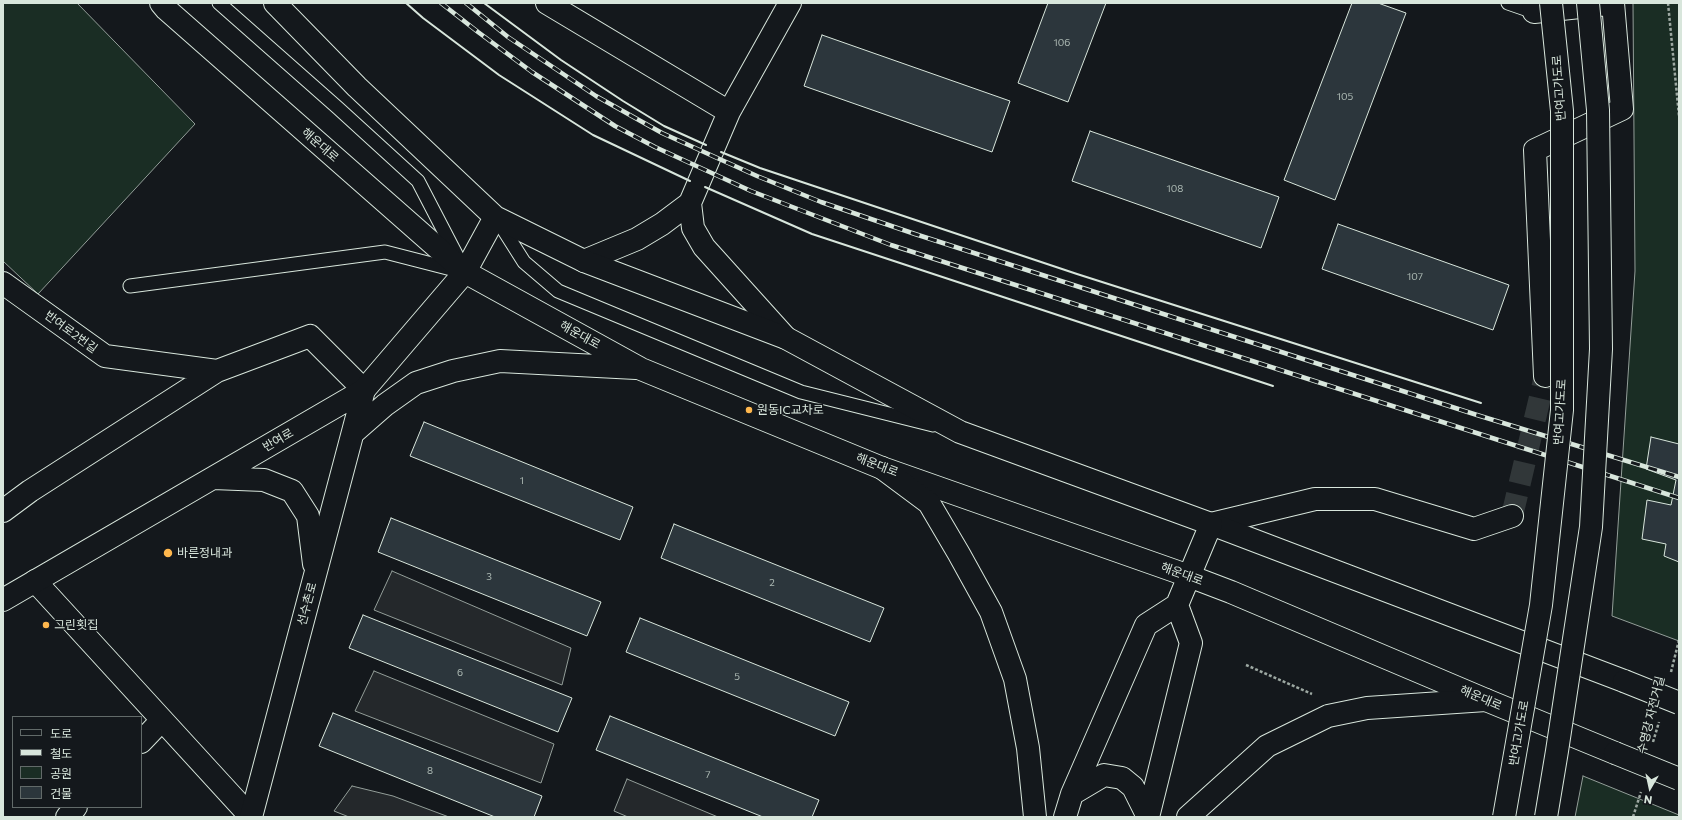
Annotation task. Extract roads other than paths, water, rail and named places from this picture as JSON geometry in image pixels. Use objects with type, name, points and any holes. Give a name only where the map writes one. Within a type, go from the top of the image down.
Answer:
[{"type":"main road","name":"해운대로","points":[[161,3],[465,272],[641,369],[882,468],[1189,576],[1255,602],[1486,700],[1679,779]]},
{"type":"main road","points":[[274,3],[357,87],[495,217],[584,261],[786,338],[960,432],[1211,524],[1679,703]]},
{"type":"main road","points":[[547,3],[729,112]]},
{"type":"main road","points":[[584,261],[637,239],[662,224],[690,203],[729,112],[790,3]]},
{"type":"main road","points":[[1546,817],[1591,527],[1600,364],[1598,110],[1588,3]]},
{"type":"main road","points":[[1539,6],[1613,3],[1622,109],[1535,150],[1544,376]]},
{"type":"main road","name":"반여고가도로","points":[[1504,817],[1541,604],[1562,410],[1562,111],[1539,6]]},
{"type":"main road","points":[[690,203],[693,228],[704,247],[786,338]]},
{"type":"main road","name":"반여로","points":[[3,600],[364,390],[465,272],[495,217]]},
{"type":"main road","name":"반여로2번길","points":[[3,283],[105,356],[217,371]]},
{"type":"main road","points":[[3,511],[30,491],[217,371],[310,336],[364,390]]},
{"type":"main road","points":[[353,433],[385,405],[416,383],[453,371],[500,361],[641,369]]},
{"type":"main road","name":"선수촌로","points":[[251,817],[364,390]]},
{"type":"main road","points":[[882,468],[929,503],[960,554],[991,612],[1015,679],[1028,748],[1035,817]]},
{"type":"main road","points":[[213,478],[264,480],[292,491],[308,516],[315,575]]},
{"type":"main road","points":[[1211,524],[1315,499],[1375,498],[1474,529],[1512,516]]},
{"type":"main road","points":[[1065,817],[1072,794],[1146,625],[1176,605],[1211,524]]},
{"type":"main road","name":"선수촌로","points":[[36,581],[251,817]]},
{"type":"main road","points":[[1148,817],[1191,643],[1176,605]]},
{"type":"main road","points":[[1188,817],[1267,746],[1328,716],[1367,708],[1486,700]]},
{"type":"main road","points":[[142,741],[162,720]]},
{"type":"main road","points":[[1072,794],[1104,775],[1122,778],[1134,787],[1148,817]]},
{"type":"main road","points":[[67,817],[75,808]]},
{"type":"lane","points":[[219,3],[418,181],[465,272]]},
{"type":"lane","points":[[1508,3],[1539,6]]},
{"type":"lane","points":[[495,217],[524,262],[558,291],[801,392],[960,432]]},
{"type":"lane","points":[[130,286],[385,252],[465,272]]},
{"type":"tunnel","points":[[1512,516],[1545,376]]},
{"type":"railway","points":[[441,3],[532,72],[615,126],[655,147],[751,191],[891,245],[1679,498]]},
{"type":"railway","points":[[466,3],[508,37],[596,96],[662,133],[757,176],[821,202],[915,234],[1477,415],[1679,477]]},
{"type":"place","name":"원동IC교차로","points":[[749,410]]},
{"type":"place","name":"바른정내과","points":[[168,553]]},
{"type":"place","name":"그린횟집","points":[[46,625]]}]
